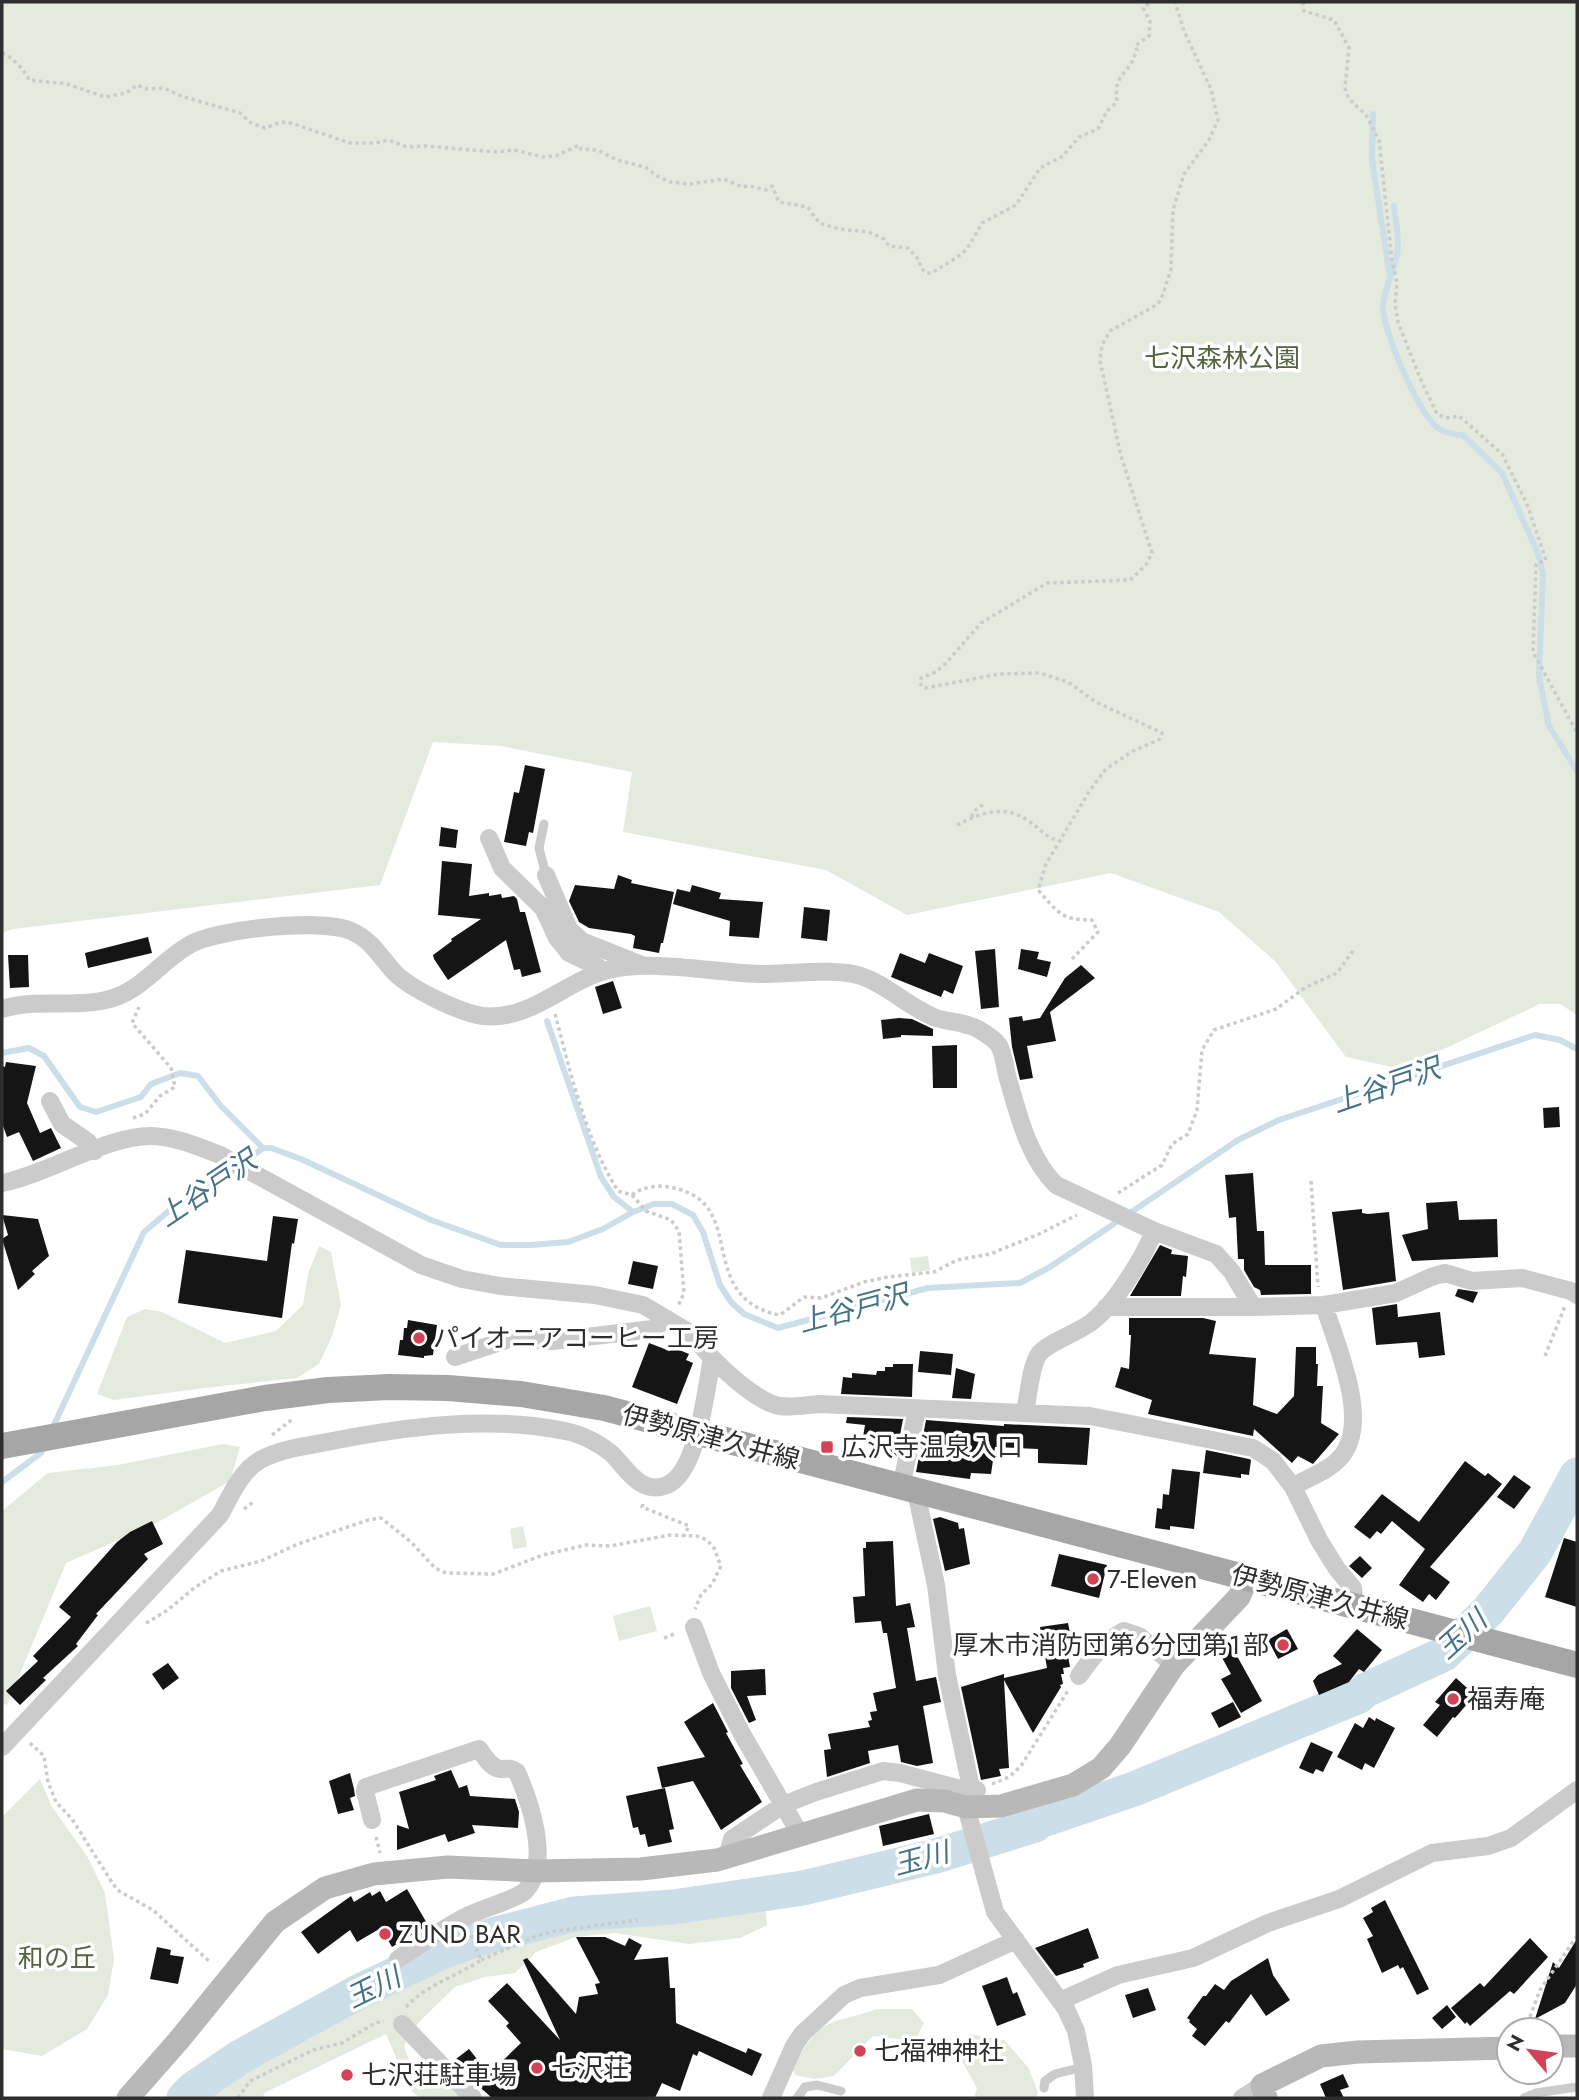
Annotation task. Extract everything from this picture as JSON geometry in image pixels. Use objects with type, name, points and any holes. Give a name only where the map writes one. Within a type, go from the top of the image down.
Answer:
[{"type":"main road","name":"伊勢原津久井線","points":[[2,1446],[302,1393],[419,1387],[535,1396],[604,1408],[1577,1665]]},
{"type":"street","points":[[489,838],[502,868],[543,908],[557,938],[569,953],[598,967],[602,972]]},
{"type":"street","points":[[546,875],[569,929],[582,941],[645,966]]},
{"type":"street","points":[[2,1009],[18,1005],[104,1001],[128,993],[193,943],[263,928],[336,927],[348,930],[364,937],[405,982],[445,1003],[481,1016],[502,1015],[539,1005],[561,989],[602,972],[645,966],[760,974],[859,975],[936,1018],[978,1029],[998,1044],[1020,1121],[1045,1174],[1056,1185],[1147,1227],[1216,1254],[1232,1272],[1254,1307]]},
{"type":"street","points":[[50,1101],[62,1124],[89,1142],[95,1151]]},
{"type":"street","points":[[2,1183],[22,1179],[128,1139],[151,1136],[184,1141],[220,1155],[421,1265],[462,1279],[500,1286],[615,1298],[643,1305],[690,1333],[732,1378],[771,1404],[783,1407],[819,1404],[1025,1412],[1112,1419],[1252,1448],[1273,1461],[1293,1487],[1337,1569],[1353,1588],[1355,1607]]},
{"type":"street","points":[[1025,1412],[1038,1355],[1094,1321],[1106,1307],[1148,1247],[1147,1227]]},
{"type":"street","points":[[1106,1307],[1322,1305],[1396,1293],[1431,1276],[1445,1273],[1472,1281],[1522,1278],[1574,1294]]},
{"type":"street","points":[[1293,1487],[1340,1458],[1351,1441],[1351,1387],[1322,1305]]},
{"type":"street","points":[[455,1357],[512,1338],[552,1341],[641,1331],[653,1329],[669,1320]]},
{"type":"street","points":[[2,1747],[220,1515],[241,1477],[258,1461],[281,1451],[382,1431],[464,1423],[548,1427],[575,1433],[598,1444],[612,1454],[634,1479],[648,1487],[666,1486],[675,1481],[682,1472],[697,1433],[712,1358]]},
{"type":"street","points":[[917,1409],[909,1490],[936,1585],[947,1675],[972,1805],[980,1863],[995,1912],[1060,2001],[1076,2031],[1083,2067],[1085,2098]]},
{"type":"street","points":[[128,2098],[275,1922],[325,1888],[386,1872],[448,1867],[536,1871],[641,1869],[727,1857],[917,1800],[1001,1806],[1073,1785],[1101,1768],[1120,1746],[1174,1665],[1239,1597],[1247,1579]]},
{"type":"street","points":[[694,1627],[710,1673],[800,1834]]},
{"type":"street","points":[[1079,1676],[1111,1637],[1124,1631],[1139,1636],[1174,1665]]},
{"type":"street","points":[[372,1820],[366,1787],[479,1749],[490,1764],[498,1769],[512,1768],[517,1772],[536,1821],[536,1871],[525,1891],[510,1900],[495,1903],[464,1917],[398,1959]]},
{"type":"street","points":[[727,1857],[732,1839],[783,1805],[883,1772],[900,1773],[972,1805]]},
{"type":"street","points":[[1060,2001],[1118,1975],[1193,1958],[1268,1923],[1339,1899],[1432,1853],[1488,1846],[1511,1838],[1577,1790]]},
{"type":"street","points":[[771,2098],[802,2034],[844,1994],[860,1988],[939,1975],[1016,1940]]},
{"type":"street","points":[[397,2019],[473,2098]]},
{"type":"street","points":[[1242,2098],[1264,2092],[1303,2063],[1329,2055],[1495,2048]]},
{"type":"lane","points":[[544,824],[539,848],[546,875]]},
{"type":"lane","points":[[1044,2088],[1045,2081],[1055,2074],[1083,2067]]},
{"type":"lane","points":[[797,2098],[805,2087],[817,2085],[841,2091]]},
{"type":"lane","points":[[1524,2098],[1536,2093],[1577,2088]]},
{"type":"path","points":[[2,52],[24,70],[29,80],[68,84],[105,97],[126,93],[136,85],[146,89],[164,88],[181,96],[240,113],[257,126],[265,128],[281,122],[291,123],[350,143],[388,140],[407,147],[421,145],[491,152],[513,150],[542,157],[556,156],[579,145],[581,149],[600,150],[617,160],[645,167],[670,182],[690,184],[724,179],[742,187],[766,190],[772,186],[779,202],[808,207],[822,224],[869,232],[884,239],[890,246],[908,248],[919,260],[921,268],[932,273],[967,249],[982,223],[1016,205],[1040,168],[1063,156],[1079,137],[1100,127],[1107,111],[1117,102],[1116,88],[1131,64],[1137,50],[1135,46],[1149,36],[1150,21],[1143,8],[1151,2]]},
{"type":"path","points":[[1072,959],[1098,932],[1092,920],[1073,920],[1062,915],[1038,890],[1046,864],[1106,769],[1133,751],[1160,739],[1162,733],[1096,702],[1068,682],[1040,673],[999,674],[926,688],[920,683],[921,678],[936,672],[946,663],[981,623],[1047,583],[1130,580],[1146,565],[1152,553],[1121,456],[1100,361],[1102,345],[1110,331],[1158,304],[1163,294],[1171,268],[1173,210],[1184,174],[1209,140],[1218,120],[1211,89],[1184,30],[1175,2]]},
{"type":"path","points":[[1303,2],[1304,11],[1334,20],[1339,29],[1349,48],[1345,88],[1349,99],[1366,115],[1379,140],[1390,246],[1397,283],[1395,304],[1398,322],[1420,378],[1437,414],[1447,418],[1459,416],[1502,454],[1527,504],[1546,560],[1535,564],[1533,652],[1577,733]]},
{"type":"path","points":[[972,817],[973,812],[985,803]]},
{"type":"path","points":[[957,825],[998,809],[1026,818],[1047,837],[1060,841]]},
{"type":"path","points":[[632,1195],[660,1186],[687,1192],[701,1202],[718,1227],[732,1280],[739,1292],[752,1305],[766,1313],[780,1315],[804,1297],[821,1298],[864,1282],[934,1272],[957,1260],[990,1254],[1101,1205],[1162,1165],[1172,1144],[1188,1135],[1197,1110],[1202,1050],[1214,1030],[1276,1009],[1306,987],[1337,974],[1355,948]]},
{"type":"path","points":[[128,1139],[126,1127],[131,1119],[145,1114],[160,1096],[175,1087],[171,1068],[132,1023],[139,1009],[140,984]]},
{"type":"path","points":[[551,998],[570,1072],[606,1171],[618,1191],[632,1195],[646,1211],[671,1220],[679,1231],[684,1293],[669,1320]]},
{"type":"path","points":[[1311,1181],[1322,1305]]},
{"type":"path","points":[[1545,1356],[1574,1294]]},
{"type":"path","points":[[258,1461],[255,1453],[277,1430],[293,1418],[303,1415]]},
{"type":"path","points":[[648,1487],[642,1507],[689,1526],[684,1536]]},
{"type":"path","points":[[112,1629],[119,1633],[141,1625],[168,1610],[194,1588],[221,1571],[261,1561],[298,1544],[381,1518],[411,1542],[435,1568],[446,1573],[493,1574],[543,1555],[586,1545],[610,1546],[670,1535],[697,1536],[707,1540],[714,1548],[721,1566],[695,1607],[694,1627]]},
{"type":"path","points":[[972,1805],[1021,1766],[1079,1676]]},
{"type":"path","points":[[17,1730],[44,1756],[48,1782],[56,1802],[72,1819],[113,1884],[153,1910],[210,1962]]},
{"type":"path","points":[[372,1820],[386,1872]]},
{"type":"path","points":[[464,1917],[481,1960]]},
{"type":"path","points":[[238,2098],[250,2081],[313,2050],[342,2043],[375,2023],[397,2019],[421,1993],[462,1973],[481,1960],[536,1936],[555,1931],[638,1920]]},
{"type":"path","points":[[1530,2016],[1540,1990],[1577,1936]]},
{"type":"green space","name":"七沢森林公園","points":[[2,2],[1577,2],[1577,1015],[1560,1004],[1540,1004],[1401,1069],[1346,1057],[1275,961],[1219,912],[1111,873],[907,915],[826,870],[623,832],[632,772],[501,746],[433,742],[380,885],[13,929],[2,933]]},
{"type":"green space","points":[[319,1246],[331,1252],[341,1305],[332,1336],[319,1364],[297,1378],[114,1400],[97,1394],[127,1317],[145,1309],[162,1312],[225,1343],[276,1331],[303,1305],[308,1274]]},
{"type":"green space","points":[[928,1256],[930,1270],[912,1273],[910,1258]]},
{"type":"green space","points":[[223,1444],[240,1447],[230,1481],[153,1525],[66,1563],[7,1705],[2,1703],[2,1511],[48,1473],[118,1465]]},
{"type":"green space","points":[[523,1526],[527,1547],[513,1549],[510,1529]]},
{"type":"green space","points":[[650,1606],[657,1631],[619,1641],[613,1616]]},
{"type":"green space","name":"和の丘","points":[[40,1779],[52,1807],[87,1856],[105,1893],[114,1959],[108,1995],[87,2029],[42,2056],[2,2049],[2,1817]]},
{"type":"green space","points":[[755,1903],[766,1912],[767,1925],[740,1938],[689,1944],[615,1933],[576,1937],[536,1952],[515,1973],[485,1977],[455,1987],[422,2019],[404,2046],[409,2060],[438,2075],[462,2098],[420,2098],[400,2077],[399,2064],[386,2034],[264,2093],[263,2098],[200,2098],[220,2084],[232,2070],[322,2021],[349,2015],[382,1993],[388,1970],[453,1940],[463,1937],[482,1948],[507,1947],[565,1923]]},
{"type":"green space","points":[[876,2009],[912,2009],[924,2023],[915,2041],[873,2036],[834,2076],[814,2079],[795,2075],[792,2067],[809,2041],[826,2025]]},
{"type":"green space","points":[[970,2034],[1004,2040],[1028,2067],[1038,2092],[1036,2098],[974,2098],[977,2088],[958,2054],[959,2044]]},
{"type":"building","points":[[525,765],[545,769],[533,833],[529,832],[526,846],[504,842],[514,792],[519,793]]},
{"type":"building","points":[[441,827],[458,830],[456,848],[439,846]]},
{"type":"building","points":[[442,861],[472,864],[469,896],[489,893],[489,896],[501,894],[502,898],[514,896],[517,899],[520,912],[525,912],[541,972],[522,977],[520,969],[514,970],[506,940],[448,980],[433,955],[481,919],[438,915]]},
{"type":"building","points":[[618,875],[632,880],[631,883],[674,892],[659,953],[633,948],[635,936],[631,934],[589,928],[579,922],[569,901],[575,885],[614,889]]},
{"type":"building","points":[[692,885],[721,893],[719,899],[763,902],[759,938],[729,936],[730,921],[673,904],[677,889],[690,892]]},
{"type":"building","points":[[804,907],[830,910],[827,941],[801,938]]},
{"type":"building","points":[[148,937],[152,953],[88,968],[85,953]]},
{"type":"building","points":[[995,949],[999,1007],[981,1009],[975,951]]},
{"type":"building","points":[[1021,949],[1039,952],[1037,959],[1051,962],[1047,977],[1018,969]]},
{"type":"building","points":[[900,953],[925,963],[929,953],[963,966],[953,994],[944,990],[941,997],[891,977]]},
{"type":"building","points":[[8,955],[28,955],[29,987],[10,988]]},
{"type":"building","points":[[1081,965],[1095,978],[1050,1012],[1056,1041],[1027,1046],[1033,1078],[1020,1080],[1012,1047],[1009,1018],[1022,1016],[1023,1021],[1040,1018],[1065,978]]},
{"type":"building","points":[[613,981],[622,1008],[603,1014],[595,987]]},
{"type":"building","points":[[912,1019],[933,1029],[933,1036],[901,1035],[883,1039],[881,1020]]},
{"type":"building","points":[[957,1045],[957,1088],[933,1088],[932,1046]]},
{"type":"building","points":[[6,1062],[36,1066],[27,1103],[40,1133],[51,1128],[61,1148],[33,1161],[19,1132],[7,1137],[2,1123],[2,1066],[5,1067]]},
{"type":"building","points":[[1559,1107],[1560,1127],[1544,1128],[1543,1108]]},
{"type":"building","points":[[1253,1173],[1257,1231],[1264,1231],[1265,1265],[1311,1265],[1311,1294],[1261,1295],[1244,1270],[1244,1259],[1238,1259],[1236,1217],[1229,1218],[1225,1175]]},
{"type":"building","points":[[1457,1201],[1459,1220],[1497,1219],[1498,1257],[1412,1261],[1402,1235],[1428,1229],[1426,1203]]},
{"type":"building","points":[[1362,1209],[1362,1213],[1368,1214],[1389,1212],[1396,1281],[1343,1290],[1332,1212]]},
{"type":"building","points":[[2,1215],[38,1219],[49,1256],[32,1271],[35,1274],[18,1290],[2,1239],[8,1235]]},
{"type":"building","points":[[273,1216],[298,1219],[282,1318],[178,1303],[186,1250],[267,1261]]},
{"type":"building","points":[[1160,1245],[1172,1250],[1171,1254],[1188,1256],[1181,1296],[1130,1296]]},
{"type":"building","points":[[633,1261],[658,1266],[653,1289],[628,1284]]},
{"type":"building","points":[[1458,1289],[1478,1292],[1473,1303],[1455,1296]]},
{"type":"building","points":[[1397,1304],[1398,1317],[1440,1312],[1445,1355],[1419,1358],[1417,1342],[1376,1345],[1372,1308]]},
{"type":"building","points":[[1129,1318],[1203,1318],[1216,1321],[1209,1354],[1256,1358],[1253,1405],[1277,1414],[1294,1396],[1296,1347],[1316,1347],[1317,1386],[1323,1386],[1321,1423],[1339,1434],[1313,1464],[1298,1456],[1292,1463],[1254,1429],[1253,1436],[1148,1414],[1152,1400],[1115,1387],[1121,1367],[1129,1369]]},
{"type":"building","name":"パイオニアコーヒー工房","points":[[408,1320],[437,1325],[433,1355],[424,1358],[398,1355],[400,1340],[403,1340]]},
{"type":"building","points":[[649,1343],[670,1351],[672,1347],[689,1354],[686,1360],[693,1363],[677,1404],[632,1387]]},
{"type":"building","points":[[920,1351],[953,1354],[951,1375],[918,1372]]},
{"type":"building","points":[[893,1364],[913,1364],[912,1397],[841,1394],[843,1377],[852,1378],[852,1373],[876,1375],[877,1371],[885,1371],[885,1367],[893,1367]]},
{"type":"building","points":[[956,1368],[975,1374],[971,1399],[952,1398]]},
{"type":"building","points":[[847,1417],[903,1419],[896,1457],[885,1456],[886,1448],[874,1447],[875,1438],[863,1437],[865,1425],[846,1423]]},
{"type":"building","points":[[926,1420],[1004,1426],[1090,1428],[1087,1465],[1038,1463],[1038,1449],[995,1447],[991,1474],[971,1473],[970,1479],[916,1472]]},
{"type":"building","points":[[1206,1450],[1251,1460],[1249,1475],[1241,1474],[1241,1478],[1203,1473]]},
{"type":"building","points":[[1465,1461],[1485,1476],[1488,1473],[1502,1484],[1430,1567],[1450,1582],[1436,1600],[1429,1594],[1423,1602],[1399,1585],[1425,1549],[1392,1521],[1381,1534],[1377,1531],[1370,1539],[1354,1527],[1382,1494],[1419,1522]]},
{"type":"building","points":[[1172,1469],[1200,1472],[1194,1529],[1170,1526],[1170,1530],[1155,1528],[1157,1508],[1162,1509],[1163,1494],[1169,1495]]},
{"type":"building","points":[[1514,1475],[1531,1487],[1514,1509],[1497,1497]]},
{"type":"building","points":[[940,1517],[958,1523],[959,1529],[964,1528],[970,1564],[945,1571],[933,1519]]},
{"type":"building","points":[[152,1521],[163,1544],[144,1554],[148,1559],[96,1614],[98,1615],[76,1644],[78,1646],[43,1678],[46,1680],[20,1705],[6,1691],[38,1661],[33,1656],[71,1617],[59,1607],[117,1542]]},
{"type":"building","points":[[1564,1538],[1577,1542],[1577,1607],[1545,1597]]},
{"type":"building","points":[[893,1541],[896,1606],[910,1603],[915,1627],[907,1628],[916,1681],[936,1677],[941,1702],[923,1706],[933,1763],[917,1766],[901,1762],[898,1745],[868,1751],[870,1763],[827,1777],[824,1750],[831,1749],[828,1734],[870,1727],[870,1712],[877,1711],[873,1693],[896,1688],[887,1633],[883,1633],[881,1621],[855,1623],[853,1597],[865,1596],[863,1548],[866,1548],[866,1542]]},
{"type":"building","points":[[1059,1554],[1107,1565],[1099,1598],[1051,1586]]},
{"type":"building","points":[[1360,1556],[1372,1568],[1362,1578],[1349,1566]]},
{"type":"building","points":[[1068,1623],[1071,1638],[1068,1638],[1070,1667],[1063,1668],[1063,1684],[1033,1733],[1004,1680],[1009,1768],[999,1769],[1001,1776],[981,1780],[961,1687],[1004,1674],[1004,1678],[1047,1668],[1040,1627]]},
{"type":"building","name":"厚木市消防団第６分団第１部","points":[[1287,1629],[1298,1649],[1278,1659],[1268,1640]]},
{"type":"building","points":[[1357,1629],[1382,1650],[1364,1672],[1359,1669],[1349,1682],[1319,1695],[1313,1681],[1318,1675],[1342,1664],[1333,1656]]},
{"type":"building","points":[[1227,1638],[1262,1701],[1241,1713],[1221,1679],[1231,1674],[1215,1645]]},
{"type":"building","points":[[168,1663],[179,1678],[163,1690],[152,1674]]},
{"type":"building","points":[[765,1669],[766,1695],[747,1696],[756,1720],[749,1723],[731,1688],[731,1671]]},
{"type":"building","points":[[1456,1678],[1475,1695],[1437,1737],[1423,1725],[1440,1705],[1435,1702]]},
{"type":"building","points":[[1233,1702],[1241,1717],[1219,1728],[1211,1713]]},
{"type":"building","points":[[713,1703],[743,1764],[740,1765],[762,1802],[721,1830],[693,1781],[662,1788],[657,1767],[705,1757],[684,1722]]},
{"type":"building","points":[[1369,1717],[1395,1728],[1374,1768],[1365,1763],[1362,1770],[1337,1757],[1355,1723],[1363,1728]]},
{"type":"building","points":[[1311,1742],[1333,1752],[1323,1772],[1316,1769],[1313,1774],[1299,1768]]},
{"type":"building","points":[[451,1770],[459,1788],[467,1785],[470,1796],[515,1799],[519,1812],[518,1828],[472,1825],[475,1833],[448,1842],[445,1834],[397,1850],[397,1825],[409,1829],[399,1792],[436,1780],[434,1776]]},
{"type":"building","points":[[350,1773],[355,1796],[350,1798],[354,1810],[338,1814],[329,1781]]},
{"type":"building","points":[[665,1788],[674,1829],[669,1830],[672,1842],[648,1847],[645,1834],[640,1835],[638,1827],[633,1828],[626,1796]]},
{"type":"building","points":[[929,1814],[934,1834],[883,1846],[879,1826]]},
{"type":"building","points":[[407,1889],[428,1925],[392,1947],[381,1928],[357,1942],[350,1930],[318,1954],[301,1932],[351,1896],[354,1902],[370,1892],[372,1896],[380,1891],[386,1902]]},
{"type":"building","points":[[1385,1900],[1429,1989],[1417,1995],[1403,1967],[1400,1969],[1398,1965],[1382,1973],[1367,1939],[1373,1936],[1363,1918],[1373,1912],[1371,1908]]},
{"type":"building","points":[[1088,1928],[1099,1958],[1083,1964],[1084,1967],[1056,1976],[1035,1948]]},
{"type":"building","points":[[576,1937],[605,1937],[625,1946],[629,1938],[642,1945],[634,1960],[668,1957],[670,1988],[675,1988],[676,2023],[746,2053],[748,2048],[762,2054],[752,2076],[699,2051],[697,2056],[693,2054],[680,2091],[662,2083],[655,2098],[492,2098],[473,2081],[456,2059],[469,2049],[489,2074],[521,2043],[506,2026],[509,2023],[488,2001],[507,1983],[560,2040],[523,1960],[527,1958],[576,2014],[579,1997],[598,1994],[595,1984],[600,1983]]},
{"type":"building","points":[[1530,1938],[1548,1957],[1514,1994],[1510,1991],[1470,2026],[1467,2022],[1465,2024],[1451,2008],[1480,1983],[1484,1987]]},
{"type":"building","points":[[1577,1939],[1577,1984],[1565,2003],[1536,2016],[1553,1962],[1559,1968]]},
{"type":"building","points":[[157,1947],[171,1950],[170,1955],[184,1957],[178,1984],[150,1979]]},
{"type":"building","points":[[1268,1958],[1273,1975],[1290,2000],[1266,2016],[1251,1994],[1229,2023],[1226,2021],[1205,2046],[1192,2036],[1197,2029],[1187,2018],[1203,1996],[1206,1996],[1215,1984],[1224,1990],[1231,1981]]},
{"type":"building","points":[[1007,1977],[1013,1994],[1017,1992],[1026,2015],[997,2026],[982,1986]]},
{"type":"building","points":[[1148,1988],[1156,2010],[1133,2018],[1125,1995]]},
{"type":"building","points":[[1447,2005],[1456,2017],[1442,2029],[1432,2018]]},
{"type":"building","points":[[1343,2074],[1349,2087],[1340,2090],[1344,2098],[1326,2098],[1320,2084]]},
{"type":"waterway","points":[[1373,114],[1372,160],[1389,271]]},
{"type":"waterway","points":[[1394,206],[1398,248],[1383,306],[1388,333],[1412,390],[1430,420],[1444,431],[1463,435],[1502,473],[1537,551],[1543,573],[1539,676],[1549,726],[1577,771]]},
{"type":"waterway","points":[[547,1021],[601,1177],[614,1197],[633,1212]]},
{"type":"waterway","name":"上谷戸沢","points":[[52,1429],[144,1232],[176,1205],[219,1181],[263,1148],[271,1148],[301,1159],[431,1220],[501,1245],[568,1242],[603,1229],[654,1204],[672,1204],[693,1215],[703,1232],[720,1285],[731,1302],[744,1314],[778,1328],[928,1288],[1020,1283],[1050,1267],[1238,1140],[1279,1120],[1535,1035],[1560,1040],[1577,1049]]},
{"type":"waterway","points":[[2,1053],[29,1048],[44,1056],[80,1107],[96,1112],[141,1097],[151,1084],[180,1073],[198,1076],[221,1106],[263,1148]]},
{"type":"waterway","name":"上谷戸沢","points":[[2,1482],[41,1453],[45,1445]]},
{"type":"waterway","name":"玉川","points":[[184,2098],[240,2057],[358,1992],[440,1953],[477,1939],[574,1914],[673,1907],[803,1888],[936,1856],[1035,1825],[1037,1822],[1134,1789],[1359,1696],[1366,1690],[1444,1654],[1488,1611],[1535,1552],[1577,1475]]},
{"type":"place","name":"パイオニアコーヒー工房","points":[[419,1338]]},
{"type":"place","name":"広沢寺温泉入口","points":[[827,1447]]},
{"type":"place","name":"7-Eleven","points":[[1093,1579]]},
{"type":"place","name":"厚木市消防団第６分団第１部","points":[[1283,1645]]},
{"type":"place","name":"福寿庵","points":[[1453,1699]]},
{"type":"place","name":"ZUND BAR","points":[[385,1934]]},
{"type":"place","name":"七福神神社","points":[[860,2051]]},
{"type":"place","name":"七沢荘","points":[[537,2068]]},
{"type":"place","name":"七沢荘駐車場","points":[[347,2075]]}]
